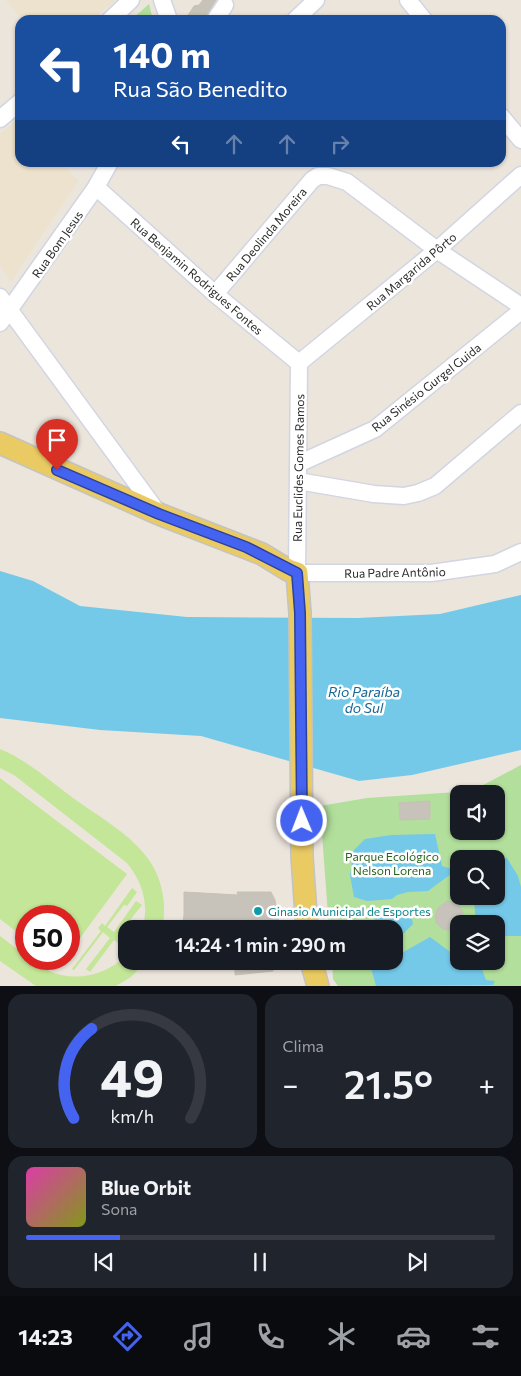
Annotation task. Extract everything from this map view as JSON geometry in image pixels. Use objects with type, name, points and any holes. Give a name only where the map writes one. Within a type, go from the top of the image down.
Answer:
[{"type":"main road","points":[[0,443],[159,514],[254,551],[297,573],[300,613],[302,857],[306,920]]},
{"type":"main road","points":[[314,970],[318,986]]},
{"type":"street","points":[[115,15],[130,0]]},
{"type":"street","points":[[162,0],[167,15]]},
{"type":"street","points":[[300,15],[316,0]]},
{"type":"street","points":[[408,0],[420,15]]},
{"type":"street","points":[[218,15],[225,5]]},
{"type":"street","points":[[0,119],[15,106]]},
{"type":"street","points":[[506,122],[521,140]]},
{"type":"street","name":"Rua Bom Jesus","points":[[3,310],[96,187],[107,167]]},
{"type":"street","name":"Rua Margarida Pôrto","points":[[299,364],[438,250],[521,175]]},
{"type":"street","name":"Rua Deolinda Moreira","points":[[215,294],[312,180],[318,176],[328,176],[347,182],[438,250]]},
{"type":"street","name":"Rua Benjamin Rodrigues Fontes","points":[[96,187],[215,294],[299,364]]},
{"type":"street","points":[[438,250],[521,306]]},
{"type":"street","points":[[3,310],[159,514]]},
{"type":"street","name":"Rua Sinésio Gurgel Guida","points":[[298,464],[375,429],[521,311]]},
{"type":"street","name":"Rua Euclides Gomes Ramos","points":[[297,573],[299,364]]},
{"type":"street","points":[[298,481],[374,494],[404,496],[418,493],[435,486],[521,413]]},
{"type":"street","name":"Rua Padre Antônio","points":[[297,573],[431,573],[495,564],[521,552]]},
{"type":"shaded area","points":[[6,0],[115,0],[97,15],[19,15]]},
{"type":"shaded area","points":[[15,122],[15,167],[66,167],[78,181],[11,281],[0,265],[0,134]]},
{"type":"green space","points":[[149,4],[152,15],[137,15]]},
{"type":"green space","points":[[0,749],[38,771],[115,827],[135,844],[151,863],[161,886],[164,903],[163,920],[144,920],[145,902],[143,894],[137,878],[127,863],[14,775],[0,768]]},
{"type":"green space","name":"Parque Ecológico Nelson Lorena","points":[[521,765],[521,986],[338,986],[333,979],[332,970],[403,970],[403,920],[328,920],[320,806],[367,798],[450,792],[450,840],[505,840],[505,785],[483,785]]},
{"type":"green space","points":[[0,778],[127,874],[80,938],[80,905],[15,905],[15,931],[0,919]]},
{"type":"green space","points":[[132,888],[137,892],[127,906],[124,905],[107,927],[114,932],[118,926],[118,943],[114,940],[90,972],[86,969],[110,938],[103,932],[80,962],[80,959],[101,931],[98,928],[102,923],[105,926]]},
{"type":"green space","points":[[136,901],[142,905],[130,920],[123,920]]},
{"type":"green space","points":[[0,936],[15,948],[15,970],[47,970],[57,974],[78,977],[98,973],[118,962],[118,970],[138,970],[131,977],[116,986],[36,986],[0,961]]},
{"type":"water","name":"Rio Paraíba do Sul","points":[[0,571],[33,581],[80,606],[187,617],[358,618],[440,614],[521,595],[521,750],[412,775],[359,781],[201,736],[100,730],[0,718]]},
{"type":"water","points":[[435,834],[442,866],[450,868],[450,875],[428,891],[408,892],[397,895],[392,899],[367,901],[354,897],[350,875],[354,850],[365,839],[391,835]]},
{"type":"water","points":[[505,858],[507,858],[518,876],[521,887],[521,936],[505,936],[505,915],[475,915],[474,905],[505,905]]},
{"type":"water","points":[[393,908],[410,909],[413,924],[403,934],[403,920],[375,920],[378,915]]},
{"type":"water","points":[[430,937],[450,952],[450,970],[482,970],[486,980],[495,981],[493,985],[376,986],[372,970],[403,970],[403,952]]},
{"type":"building","points":[[203,0],[216,0],[207,15],[188,15],[194,6],[199,5]]},
{"type":"building","points":[[430,801],[430,819],[400,820],[399,803]]},
{"type":"building","points":[[184,892],[238,895],[237,892],[271,892],[275,900],[278,920],[183,920]]},
{"type":"building","points":[[447,901],[450,902],[450,905],[458,905],[463,912],[462,915],[450,915],[450,931],[443,929],[436,923],[435,915],[438,908]]},
{"type":"building","points":[[235,970],[273,970],[273,971],[235,975]]},
{"type":"place","name":"Ginasio Municipal de Esportes","points":[[258,911]]},
{"type":"route","points":[[57,470],[159,514],[246,547],[297,573],[300,613],[302,821]]}]
